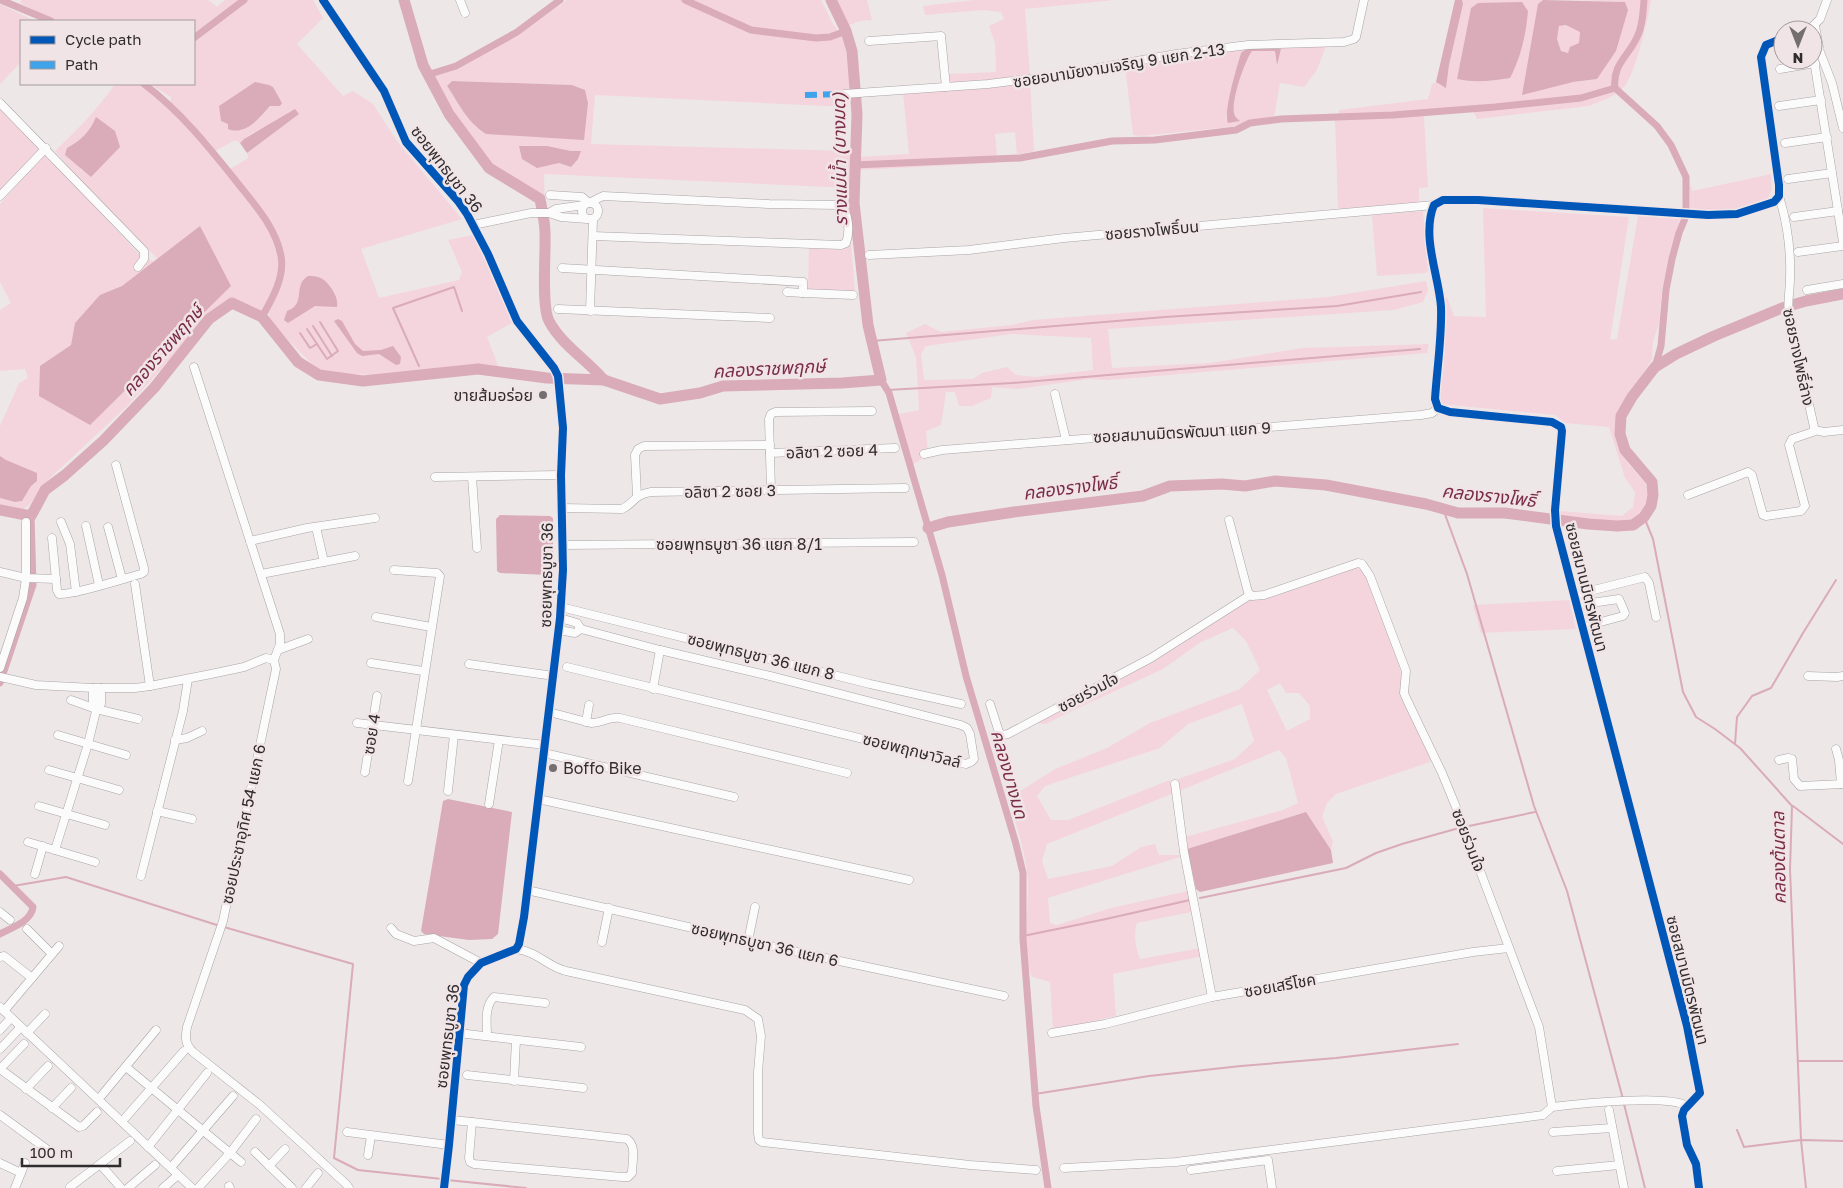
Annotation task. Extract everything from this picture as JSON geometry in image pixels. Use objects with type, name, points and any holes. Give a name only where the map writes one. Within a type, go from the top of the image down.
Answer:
[{"type":"street","name":"ซอยพุทธบูชา 36","points":[[323,0],[384,90],[406,142],[458,201],[474,224],[516,321],[554,368],[560,386],[563,428],[563,546],[560,630],[521,938],[516,949],[481,963],[468,977],[464,985],[444,1187]]},
{"type":"street","points":[[460,0],[465,13]]},
{"type":"street","name":"ซอยอนามัยงามเจริญ 9 แยก 2-13","points":[[844,94],[988,84],[1053,76],[1176,54],[1248,45],[1350,41],[1356,37],[1364,0]]},
{"type":"street","points":[[1820,20],[1827,0]]},
{"type":"street","points":[[868,41],[941,36],[946,87]]},
{"type":"street","name":"ซอยรางโพธิ์ล่าง","points":[[1773,42],[1766,45],[1761,57],[1779,196],[1790,255],[1790,280],[1787,301],[1814,430]]},
{"type":"street","points":[[1823,66],[1832,83],[1843,128]]},
{"type":"street","points":[[1798,252],[1843,244],[1821,100],[1818,70]]},
{"type":"street","points":[[1779,106],[1821,100]]},
{"type":"street","points":[[0,103],[46,148],[144,251],[144,259],[138,267]]},
{"type":"street","points":[[1785,143],[1827,137]]},
{"type":"street","points":[[0,196],[46,148]]},
{"type":"street","points":[[1788,179],[1832,172]]},
{"type":"street","points":[[550,195],[582,197],[587,204]]},
{"type":"street","points":[[590,311],[593,236],[590,219],[582,213],[587,204],[603,196],[769,204],[840,205],[844,207],[846,212],[848,238],[846,243],[841,245],[593,236]]},
{"type":"street","points":[[1438,408],[1435,399],[1441,328],[1441,304],[1435,276],[1429,221],[1434,205],[1443,200],[1478,200],[1676,214],[1737,214],[1774,202],[1779,196]]},
{"type":"street","points":[[474,224],[587,204],[595,204],[599,211],[597,216],[590,219],[561,217],[544,213]]},
{"type":"street","name":"ซอยรางโพธิ์บน","points":[[870,256],[968,250],[1064,238],[1434,205]]},
{"type":"street","points":[[1794,217],[1838,211]]},
{"type":"street","points":[[562,268],[803,282],[803,293]]},
{"type":"street","points":[[1806,290],[1843,284]]},
{"type":"street","points":[[787,292],[854,295]]},
{"type":"street","points":[[558,309],[770,318]]},
{"type":"street","points":[[194,367],[280,634],[278,650],[308,639]]},
{"type":"street","points":[[1055,394],[1066,440]]},
{"type":"street","name":"ซอยสมานมิตรพัฒนา แยก 9","points":[[924,454],[942,450],[1066,440],[1196,433],[1420,415],[1432,413],[1438,408]]},
{"type":"street","name":"ซอยสมานมิตรพัฒนา","points":[[1438,408],[1450,412],[1535,419],[1552,422],[1561,427],[1563,442],[1556,526],[1687,1026],[1700,1088],[1699,1095],[1687,1106],[1682,1116],[1687,1145],[1696,1164],[1699,1188]]},
{"type":"street","points":[[771,490],[769,419],[771,414],[776,412],[872,411]]},
{"type":"street","points":[[1688,495],[1748,472],[1752,475],[1763,515],[1802,511],[1805,506],[1789,445],[1792,439],[1814,430],[1824,432],[1843,430]]},
{"type":"street","name":"อลิซา 2 ซอย 4","points":[[637,496],[635,455],[638,449],[644,446],[770,449],[895,448]]},
{"type":"street","points":[[52,538],[59,594],[76,592],[141,574],[144,568],[116,465]]},
{"type":"street","points":[[435,477],[562,475]]},
{"type":"street","points":[[472,477],[477,548]]},
{"type":"street","name":"อลิซา 2 ซอย 3","points":[[562,508],[622,509],[627,507],[637,496],[651,492],[905,488]]},
{"type":"street","points":[[250,541],[316,527],[375,518]]},
{"type":"street","points":[[1228,520],[1250,595]]},
{"type":"street","points":[[0,668],[31,578],[26,522]]},
{"type":"street","points":[[61,522],[70,544],[76,592]]},
{"type":"street","points":[[86,526],[100,585]]},
{"type":"street","points":[[108,527],[122,579]]},
{"type":"street","points":[[316,527],[324,562]]},
{"type":"street","name":"ซอยพุทธบูชา 36 แยก 8/1","points":[[563,546],[914,542]]},
{"type":"street","points":[[261,574],[355,556]]},
{"type":"street","name":"ซอยร่วมใจ","points":[[990,704],[999,732],[1002,735],[1008,734],[1151,658],[1250,595],[1255,597],[1264,595],[1351,565],[1362,564],[1366,569],[1404,663],[1406,671],[1404,693],[1406,700],[1450,793],[1539,1027],[1552,1107]]},
{"type":"street","points":[[394,570],[437,573],[440,576],[408,780]]},
{"type":"street","points":[[0,572],[31,578],[56,579]]},
{"type":"street","points":[[1574,595],[1645,577],[1649,583],[1656,617]]},
{"type":"street","points":[[135,584],[150,686]]},
{"type":"street","points":[[1576,606],[1619,599],[1625,613],[1622,616],[1582,627]]},
{"type":"street","name":"ซอยพุทธบูชา 36 แยก 8","points":[[561,607],[870,684],[961,704]]},
{"type":"street","points":[[376,617],[431,627]]},
{"type":"street","name":"ซอยพฤกษาวิลล์","points":[[560,618],[577,623],[580,628],[660,650],[961,725],[967,728],[970,734],[974,759],[966,764],[568,668]]},
{"type":"street","name":"ซอยพฤกษาวิลล์","points":[[560,630],[575,633],[580,628]]},
{"type":"street","name":"ซอยประชาอุทิศ 54 แยก 6","points":[[278,650],[274,660],[276,669],[223,921],[187,1027],[186,1040],[187,1046],[260,1105],[349,1188]]},
{"type":"street","points":[[654,689],[660,650]]},
{"type":"street","points":[[0,677],[36,685],[97,688],[150,686],[244,666],[266,658],[274,660]]},
{"type":"street","points":[[371,663],[424,671]]},
{"type":"street","points":[[468,664],[554,676]]},
{"type":"street","points":[[1808,676],[1843,676]]},
{"type":"street","points":[[141,876],[175,740],[188,679]]},
{"type":"street","points":[[55,850],[88,744],[96,708],[93,704],[97,688]]},
{"type":"street","name":"ซอย 4","points":[[365,772],[376,696]]},
{"type":"street","points":[[72,700],[138,719]]},
{"type":"street","points":[[586,722],[589,706]]},
{"type":"street","points":[[549,712],[586,722],[598,723],[613,717],[620,718],[847,773]]},
{"type":"street","points":[[357,724],[499,740],[544,749],[734,797]]},
{"type":"street","points":[[175,740],[187,738],[202,731]]},
{"type":"street","points":[[58,735],[126,754]]},
{"type":"street","points":[[448,791],[454,735]]},
{"type":"street","points":[[489,804],[499,740]]},
{"type":"street","points":[[1779,760],[1792,759],[1794,779],[1800,786],[1842,784],[1836,749]]},
{"type":"street","points":[[49,770],[119,790]]},
{"type":"street","points":[[1175,784],[1184,852],[1212,997]]},
{"type":"street","points":[[538,799],[909,880]]},
{"type":"street","points":[[39,806],[105,825]]},
{"type":"street","points":[[157,811],[192,819]]},
{"type":"street","points":[[28,842],[95,862]]},
{"type":"street","points":[[35,874],[43,846]]},
{"type":"street","name":"ซอยพุทธบูชา 36 แยก 6","points":[[527,890],[748,941],[1004,996]]},
{"type":"street","points":[[748,941],[755,907]]},
{"type":"street","points":[[602,942],[609,908]]},
{"type":"street","points":[[0,912],[10,920]]},
{"type":"street","points":[[391,928],[396,934],[414,941],[434,938],[481,963]]},
{"type":"street","points":[[26,930],[52,954]]},
{"type":"street","points":[[59,946],[2,1009],[178,1175],[196,1187],[230,1153],[256,1118]]},
{"type":"street","name":"ซอยเสรีโชค","points":[[1052,1033],[1105,1024],[1212,997],[1414,962],[1509,948]]},
{"type":"street","points":[[516,949],[536,954],[555,967],[566,971],[745,1010],[752,1014],[758,1019],[761,1036],[758,1072],[758,1133],[759,1140],[762,1142],[970,1165],[1036,1170]]},
{"type":"street","points":[[0,957],[4,956],[32,978]]},
{"type":"street","points":[[487,1036],[487,1010],[489,1002],[494,997],[545,1004]]},
{"type":"street","points":[[0,1049],[45,1014]]},
{"type":"street","points":[[0,1030],[11,1018]]},
{"type":"street","points":[[102,1095],[156,1030]]},
{"type":"street","points":[[458,1033],[581,1047]]},
{"type":"street","points":[[514,1081],[516,1040]]},
{"type":"street","points":[[24,1044],[0,1069],[79,1127],[83,1126],[97,1112]]},
{"type":"street","points":[[126,1117],[184,1051]]},
{"type":"street","points":[[26,1089],[48,1066]]},
{"type":"street","points":[[126,1067],[241,1162]]},
{"type":"street","points":[[148,1147],[207,1073]]},
{"type":"street","points":[[466,1075],[583,1088]]},
{"type":"street","points":[[52,1108],[71,1088]]},
{"type":"street","points":[[174,1164],[233,1096]]},
{"type":"street","points":[[1064,1168],[1176,1162],[1369,1138],[1543,1115],[1552,1107],[1609,1107],[1638,1101],[1671,1101],[1687,1106]]},
{"type":"street","points":[[1609,1107],[1624,1188]]},
{"type":"street","points":[[0,1115],[52,1153]]},
{"type":"street","points":[[452,1120],[472,1122],[627,1139],[633,1147],[632,1174],[628,1177],[622,1177],[474,1164],[470,1162],[469,1158],[472,1122]]},
{"type":"street","points":[[1553,1132],[1612,1128]]},
{"type":"street","points":[[347,1132],[449,1145]]},
{"type":"street","points":[[368,1155],[370,1136]]},
{"type":"street","points":[[70,1187],[130,1141]]},
{"type":"street","points":[[269,1166],[285,1148]]},
{"type":"street","points":[[255,1152],[292,1188]]},
{"type":"street","points":[[1191,1170],[1268,1160],[1272,1188]]},
{"type":"street","points":[[15,1188],[25,1162]]},
{"type":"street","points":[[0,1163],[21,1173]]},
{"type":"street","points":[[100,1164],[121,1188]]},
{"type":"street","points":[[128,1188],[155,1165]]},
{"type":"street","points":[[1557,1171],[1620,1165]]},
{"type":"street","points":[[306,1188],[318,1173]]},
{"type":"street","points":[[163,1188],[178,1175]]},
{"type":"shaded area","points":[[22,0],[208,0],[217,7],[225,0],[241,0],[195,34],[195,20],[54,20],[20,3]]},
{"type":"shaded area","points":[[248,0],[313,0],[323,18],[297,44],[343,96],[353,91],[373,104],[397,141],[462,219],[361,249],[379,298],[459,280],[462,272],[448,240],[474,235],[512,323],[487,337],[499,368],[376,375],[326,373],[313,365],[270,322],[269,314],[235,300],[224,302],[126,407],[50,478],[30,504],[22,510],[0,506],[0,498],[15,502],[22,501],[31,486],[37,481],[0,456],[0,426],[19,383],[28,378],[25,369],[0,371],[0,310],[11,303],[0,282],[0,204],[45,153],[138,253],[154,262],[122,286],[100,296],[75,323],[71,345],[40,366],[39,396],[200,226],[158,259],[92,194],[55,151],[87,119],[114,85],[142,85],[171,104],[171,97],[152,85],[195,85],[195,42]],"holes":[[[255,82],[269,85],[282,102],[280,106],[271,106],[252,124],[242,130],[228,124],[219,106]],[[299,114],[247,153],[248,158],[230,169],[215,151],[235,140],[240,143],[260,129]],[[96,118],[82,171],[67,148],[84,136]]]},
{"type":"shaded area","points":[[567,0],[821,0],[833,24],[842,36],[848,58],[850,89],[848,107],[595,95],[591,144],[850,151],[850,188],[544,174],[545,207],[535,202],[494,167],[471,138],[431,77],[485,52]],"holes":[[[452,81],[572,85],[585,90],[588,103],[486,134],[468,118],[447,86]],[[547,146],[571,151],[571,167],[559,163]]]},
{"type":"shaded area","points":[[835,0],[867,0],[872,20],[860,21],[849,25]]},
{"type":"shaded area","points":[[974,0],[1114,0],[1025,9],[1030,75],[984,81],[948,82],[948,74],[996,72],[995,43],[989,26],[1004,19],[1001,12],[983,10],[925,15],[923,6]]},
{"type":"shaded area","points":[[1462,0],[1543,0],[1538,4],[1573,82],[1597,79],[1625,2],[1575,0],[1651,0],[1645,31],[1633,69],[1625,86],[1617,93],[1603,101],[1588,106],[1477,119],[1473,111],[1424,116],[1428,187],[1419,188],[1419,202],[1338,209],[1335,120],[1339,119],[1339,110],[1428,99],[1432,84],[1436,82],[1446,87],[1463,4]],"holes":[[[1478,3],[1491,3],[1510,78],[1484,81],[1457,79],[1471,8]]]},
{"type":"shaded area","points":[[0,4],[33,20],[20,20],[20,63],[0,84]]},
{"type":"shaded area","points":[[1566,25],[1580,31],[1579,43],[1569,53],[1561,51],[1557,39],[1559,26]]},
{"type":"shaded area","points":[[1326,46],[1317,70],[1304,87],[1280,83],[1274,118],[1229,127],[1141,136],[1133,135],[1125,66],[1254,47]],"holes":[[[1253,48],[1281,49],[1277,64],[1275,51],[1252,51],[1238,82],[1234,115],[1226,119],[1241,53]]]},
{"type":"shaded area","points":[[1030,81],[1034,151],[1017,155],[1015,132],[995,134],[997,156],[995,163],[858,170],[859,157],[909,154],[903,93]]},
{"type":"shaded area","points":[[0,109],[39,149],[0,192]]},
{"type":"shaded area","points":[[1771,174],[1772,188],[1768,198],[1748,206],[1730,210],[1690,208],[1690,184],[1692,191]]},
{"type":"shaded area","points":[[1483,208],[1629,217],[1610,340],[1617,339],[1638,216],[1680,219],[1662,290],[1659,324],[1653,341],[1652,359],[1623,406],[1618,419],[1618,436],[1627,462],[1646,484],[1651,496],[1643,512],[1636,519],[1629,522],[1610,523],[1560,517],[1560,511],[1622,516],[1633,507],[1635,492],[1625,478],[1609,427],[1565,423],[1555,415],[1439,404],[1443,299],[1447,297],[1454,316],[1486,317]]},
{"type":"shaded area","points":[[1423,211],[1428,271],[1425,273],[1377,276],[1372,215]]},
{"type":"shaded area","points":[[851,243],[855,292],[808,290],[809,248],[843,250]]},
{"type":"shaded area","points":[[1426,281],[1428,290],[1423,302],[1394,310],[1108,329],[1112,368],[1210,363],[1303,348],[1429,344],[1427,353],[1109,380],[1089,379],[1017,389],[992,387],[991,398],[972,406],[959,406],[955,392],[946,392],[941,425],[926,431],[928,455],[912,465],[899,414],[919,410],[916,357],[906,333],[925,324],[941,332],[1012,325],[1033,320],[1328,297]],"holes":[[[1011,334],[1091,338],[1093,370],[1035,377],[1016,375],[1007,367],[982,373],[973,379],[924,380],[921,354],[926,346]]]},
{"type":"shaded area","points":[[1356,568],[1361,569],[1367,576],[1399,662],[1402,680],[1431,757],[1430,762],[1336,794],[1327,803],[1322,817],[1333,841],[1331,850],[1306,812],[1187,849],[1185,837],[1283,810],[1298,803],[1286,758],[1279,750],[1179,791],[1178,779],[1235,759],[1254,741],[1242,704],[1188,724],[1160,748],[1045,786],[1037,796],[1051,820],[1068,820],[1170,780],[1174,793],[1047,844],[1042,861],[1048,879],[1112,866],[1141,847],[1155,844],[1159,855],[1186,855],[1048,898],[1050,923],[1057,925],[1111,908],[1192,890],[1196,911],[1137,923],[1135,932],[1136,946],[1140,959],[1201,948],[1203,956],[1113,974],[1116,1016],[1053,1030],[1050,982],[1032,977],[1029,967],[1026,944],[1027,871],[1020,837],[1007,793],[1022,790],[1055,769],[1107,748],[1150,723],[1240,689],[1260,670],[1246,641],[1233,628],[1201,642],[1163,669],[1046,724],[1031,723],[1111,685],[1250,600]],"holes":[[[1280,683],[1286,693],[1299,693],[1310,706],[1310,719],[1287,731],[1267,690]]]},
{"type":"shaded area","points":[[1569,600],[1576,629],[1481,633],[1473,605]]},
{"type":"water","points":[[1455,0],[1462,0],[1463,4],[1449,65],[1446,88],[1436,82]]},
{"type":"water","points":[[1543,0],[1625,2],[1628,10],[1616,51],[1597,79],[1573,82],[1522,95],[1538,4]],"holes":[[[1566,25],[1580,32],[1579,43],[1570,47],[1568,53],[1561,51],[1557,39],[1559,26]]]},
{"type":"water","points":[[1522,2],[1528,11],[1526,28],[1520,54],[1510,78],[1484,81],[1457,79],[1471,8],[1478,3]]},
{"type":"water","points":[[1253,48],[1281,49],[1277,65],[1275,51],[1252,51],[1242,73],[1234,102],[1235,116],[1240,121],[1228,123],[1227,109],[1241,53]]},
{"type":"water","points":[[452,81],[572,85],[585,90],[588,103],[584,140],[486,134],[468,118],[447,86]]},
{"type":"water","points":[[255,82],[273,87],[282,103],[280,106],[270,106],[247,128],[241,130],[228,129],[228,124],[221,121],[219,106]]},
{"type":"water","points":[[295,109],[299,114],[247,153],[240,143],[244,139]]},
{"type":"water","points":[[96,117],[115,131],[120,147],[91,177],[65,155],[67,148],[84,135]]},
{"type":"water","points":[[519,146],[547,146],[581,151],[578,159],[571,167],[559,163],[537,168],[522,159]]},
{"type":"water","points":[[200,226],[231,286],[90,425],[39,396],[40,366],[71,345],[75,323],[100,295],[122,286]]},
{"type":"water","points":[[308,276],[318,277],[327,283],[336,296],[337,307],[315,306],[288,323],[284,320],[287,311],[296,304],[303,280]]},
{"type":"water","points":[[338,319],[342,321],[355,344],[363,351],[381,350],[393,346],[401,357],[400,364],[396,365],[379,354],[362,356],[357,353],[334,321]]},
{"type":"water","points":[[0,456],[37,473],[37,481],[31,486],[22,501],[15,502],[0,498]]},
{"type":"water","points":[[500,515],[550,516],[553,518],[553,573],[548,575],[500,573],[497,571],[496,519]]},
{"type":"water","points":[[448,799],[512,812],[498,934],[492,939],[469,940],[424,934],[421,931],[443,801]]},
{"type":"water","points":[[1306,812],[1331,850],[1333,863],[1200,892],[1196,889],[1187,849]]},
{"type":"waterway","points":[[1,0],[49,20]]},
{"type":"waterway","points":[[195,37],[244,0]]},
{"type":"waterway","name":"คลองราชพฤกษ์","points":[[404,0],[423,65],[449,114],[489,168],[540,199],[545,229],[544,292],[549,321],[567,345],[604,380]]},
{"type":"waterway","points":[[427,75],[456,66],[517,32],[560,0]]},
{"type":"waterway","points":[[685,0],[751,30],[816,38],[830,37],[846,31]]},
{"type":"waterway","name":"คลองราชพฤกษ์","points":[[0,510],[31,516],[45,490],[103,441],[154,388],[209,319],[232,303],[262,317],[298,362],[319,375],[363,381],[478,369],[547,378],[604,380],[660,399],[700,393],[723,386],[842,383],[881,380],[868,325],[854,203],[857,114],[852,51],[846,31],[831,0]]},
{"type":"waterway","points":[[1644,0],[1640,31],[1616,72],[1615,88],[1657,126],[1671,145],[1686,177],[1686,216],[1672,259],[1666,290],[1661,346],[1655,367]]},
{"type":"waterway","points":[[145,85],[182,117],[269,225],[278,245],[282,264],[277,288],[262,317]]},
{"type":"waterway","name":"รางแม่น้ำ (บางมด)","points":[[854,165],[1020,158],[1112,141],[1155,140],[1236,130],[1250,123],[1281,119],[1393,115],[1495,107],[1581,98],[1615,88]]},
{"type":"waterway","points":[[419,366],[393,308],[454,287],[462,311]]},
{"type":"waterway","points":[[872,341],[1165,317],[1337,306],[1421,292]]},
{"type":"waterway","name":"คลองรางโพธิ์","points":[[928,528],[948,522],[1014,512],[1143,496],[1170,486],[1222,484],[1245,486],[1275,481],[1326,485],[1426,504],[1458,513],[1505,513],[1588,524],[1633,525],[1644,517],[1651,506],[1653,495],[1652,482],[1625,450],[1620,434],[1621,416],[1632,397],[1655,367],[1676,354],[1714,336],[1782,308],[1843,294]]},
{"type":"waterway","points":[[307,329],[327,359],[338,351],[320,322]]},
{"type":"waterway","points":[[313,326],[332,356]]},
{"type":"waterway","points":[[300,333],[310,348],[317,344]]},
{"type":"waterway","points":[[887,390],[1012,383],[1420,349]]},
{"type":"waterway","name":"คลองบางมด","points":[[881,380],[889,393],[942,575],[966,676],[1023,873],[1023,939],[1036,1106],[1048,1188]]},
{"type":"waterway","points":[[1443,509],[1467,574],[1534,806],[1567,891],[1623,1099]]},
{"type":"waterway","points":[[0,683],[33,585],[31,516]]},
{"type":"waterway","name":"คลองต้นตาล","points":[[1644,517],[1653,539],[1683,692],[1696,717],[1740,748],[1792,806],[1790,869],[1801,1140],[1806,1188]]},
{"type":"waterway","points":[[1735,744],[1737,717],[1752,696],[1771,688],[1836,580]]},
{"type":"waterway","points":[[1793,806],[1843,844]]},
{"type":"waterway","points":[[1469,826],[1535,812]]},
{"type":"waterway","points":[[1200,898],[1346,868],[1376,853],[1459,828]]},
{"type":"waterway","points":[[0,874],[33,907],[25,921],[0,934]]},
{"type":"waterway","points":[[13,886],[66,877],[220,926]]},
{"type":"waterway","points":[[1023,936],[1190,900]]},
{"type":"waterway","points":[[224,927],[353,964],[334,1158],[358,1170],[442,1179]]},
{"type":"waterway","points":[[1035,1094],[1149,1076],[1458,1044]]},
{"type":"waterway","points":[[1798,1061],[1843,1061]]},
{"type":"waterway","points":[[1624,1104],[1645,1188]]},
{"type":"waterway","points":[[1737,1130],[1744,1147],[1801,1140],[1843,1141]]},
{"type":"waterway","points":[[447,1180],[526,1188]]},
{"type":"marked path","points":[[805,95],[844,94]]},
{"type":"cycle path","points":[[323,0],[384,91],[406,142],[458,201],[467,214],[488,254],[517,321],[554,368],[558,376],[563,428],[561,475],[563,570],[560,618],[524,917],[519,944],[516,949],[481,963],[468,977],[464,985],[444,1188]]},
{"type":"cycle path","points":[[1699,1188],[1696,1164],[1687,1145],[1682,1116],[1684,1110],[1700,1093],[1687,1026],[1556,526],[1555,510],[1561,427],[1552,422],[1450,412],[1438,408],[1435,399],[1441,307],[1429,230],[1430,217],[1434,205],[1443,200],[1478,200],[1708,215],[1737,214],[1774,202],[1779,196],[1779,185],[1761,57],[1766,45],[1773,42]]},
{"type":"place","name":"ขายส้มอร่อย","points":[[543,395]]},
{"type":"place","name":"Boffo Bike","points":[[553,768]]}]
